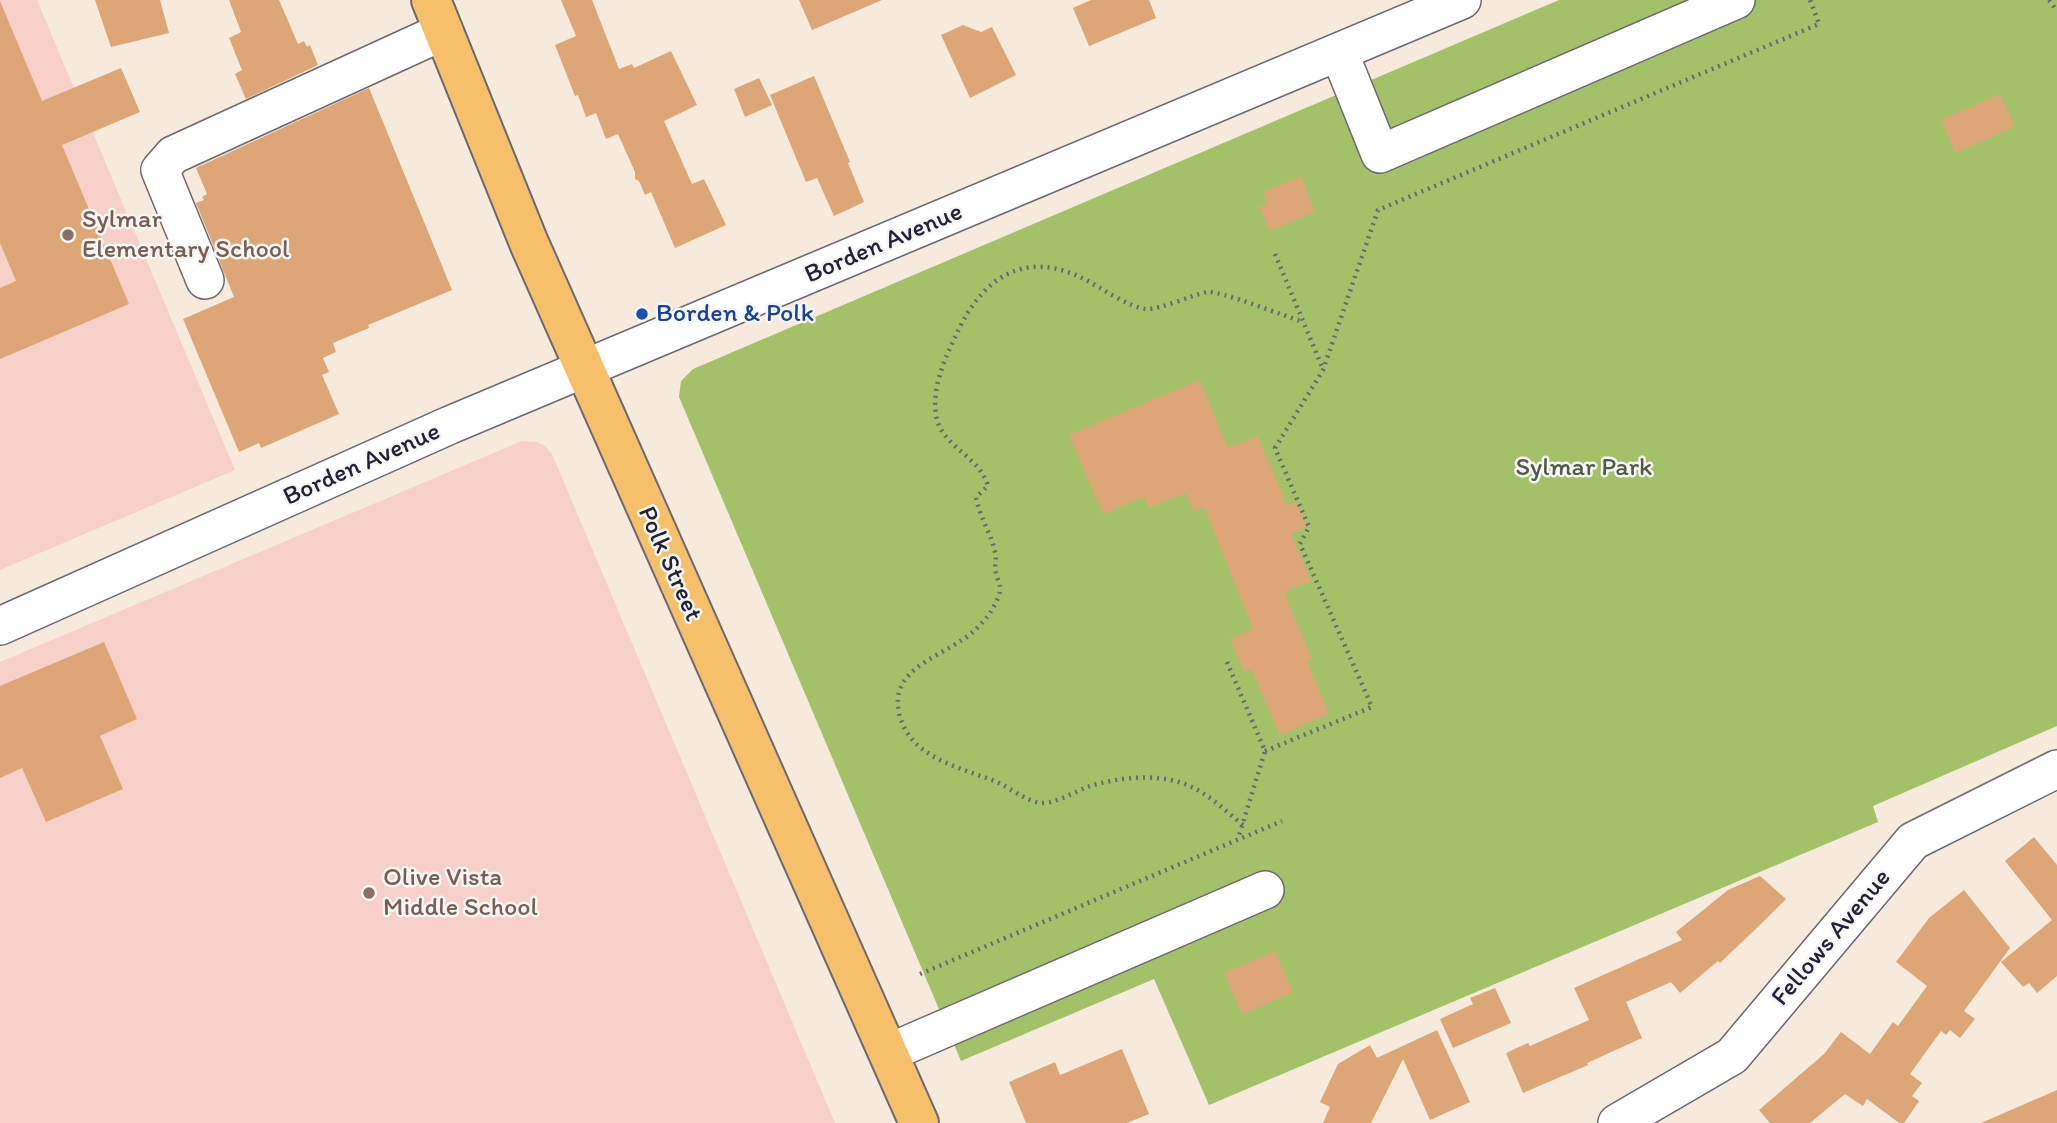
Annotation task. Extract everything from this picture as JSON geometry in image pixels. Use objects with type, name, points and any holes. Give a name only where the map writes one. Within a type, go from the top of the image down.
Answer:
[{"type":"main road","name":"Polk Street","points":[[437,16],[529,243],[919,1123]]},
{"type":"street","name":"Borden Avenue","points":[[0,626],[438,431],[1462,0]]},
{"type":"street","points":[[1339,52],[1380,155],[1736,0]]},
{"type":"street","points":[[205,280],[160,170],[173,155],[437,16]]},
{"type":"street","name":"Fellows Avenue","points":[[1617,1123],[1732,1056],[1913,841],[2057,769]]},
{"type":"street","points":[[888,1053],[1265,890]]},
{"type":"path","points":[[1265,751],[1372,707],[1300,544],[1309,527],[1275,448],[1323,370],[1378,210],[1819,24],[1810,0]]},
{"type":"path","points":[[2049,0],[2057,11]]},
{"type":"path","points":[[1275,254],[1323,370]]},
{"type":"path","points":[[1242,825],[1200,791],[1160,778],[1124,779],[1088,787],[1045,803],[1031,800],[1000,784],[947,765],[925,751],[900,718],[898,700],[905,679],[911,671],[969,636],[994,607],[1000,589],[995,569],[996,555],[976,502],[977,494],[986,489],[987,482],[977,465],[945,437],[939,427],[936,405],[941,373],[952,343],[979,296],[989,286],[1015,270],[1045,267],[1082,278],[1107,293],[1146,309],[1211,291],[1303,322]]},
{"type":"path","points":[[1227,662],[1265,751],[1238,840]]},
{"type":"path","points":[[920,974],[1282,821]]},
{"type":"shaded area","name":"Sylmar Elementary School","points":[[0,0],[37,0],[235,470],[0,570]]},
{"type":"shaded area","name":"Olive Vista Middle School","points":[[522,441],[537,442],[552,454],[835,1123],[0,1123],[0,662]]},
{"type":"green space","name":"Sylmar Park","points":[[1559,0],[2057,0],[2057,726],[1873,806],[1878,822],[1209,1105],[1154,979],[961,1061],[679,397],[681,381],[693,369]]},
{"type":"building","points":[[95,0],[160,0],[169,33],[111,47]]},
{"type":"building","points":[[229,0],[279,0],[298,44],[304,41],[307,47],[310,45],[318,65],[246,99],[235,74],[242,70],[229,38],[241,32]]},
{"type":"building","points":[[561,0],[592,0],[619,69],[632,64],[634,68],[671,51],[697,105],[664,121],[692,184],[704,179],[726,225],[675,248],[651,192],[645,195],[639,181],[635,179],[635,172],[618,134],[606,139],[596,113],[586,117],[578,95],[575,96],[555,45],[576,36]]},
{"type":"building","points":[[799,0],[882,0],[812,30]]},
{"type":"building","points":[[1091,0],[1149,0],[1156,18],[1089,46],[1073,8]]},
{"type":"building","points":[[0,1],[42,101],[121,68],[140,112],[62,145],[129,304],[0,359],[0,288],[16,281],[0,243]]},
{"type":"building","points":[[963,25],[981,32],[992,27],[1016,75],[970,98],[941,35]]},
{"type":"building","points":[[814,76],[864,202],[834,216],[817,178],[806,182],[770,95]]},
{"type":"building","points":[[759,78],[772,105],[745,117],[734,89]]},
{"type":"building","points":[[369,88],[452,290],[368,325],[369,328],[333,343],[336,352],[323,358],[329,372],[322,375],[339,414],[261,448],[259,443],[239,452],[183,319],[234,297],[196,203],[204,200],[202,197],[207,194],[196,168]]},
{"type":"building","points":[[2000,94],[2015,127],[1955,153],[1941,120]]},
{"type":"building","points":[[1301,176],[1315,212],[1270,231],[1259,207],[1267,204],[1263,192]]},
{"type":"building","points":[[1200,380],[1228,448],[1258,436],[1287,506],[1296,502],[1307,527],[1291,534],[1311,581],[1284,592],[1312,659],[1307,661],[1329,714],[1280,735],[1251,669],[1244,672],[1230,639],[1253,629],[1204,507],[1194,511],[1186,493],[1149,508],[1144,497],[1103,514],[1069,435]]},
{"type":"building","points":[[104,642],[137,719],[100,736],[123,789],[46,822],[22,768],[0,778],[0,686]]},
{"type":"building","points":[[2034,837],[2057,865],[2057,976],[2037,993],[2029,983],[2023,987],[2001,962],[2052,920],[2005,861]]},
{"type":"building","points":[[1760,876],[1786,899],[1720,963],[1718,961],[1680,993],[1671,982],[1626,1002],[1642,1038],[1523,1093],[1506,1053],[1528,1043],[1530,1046],[1589,1020],[1574,988],[1682,940],[1676,932],[1728,890]]},
{"type":"building","points":[[1964,890],[2010,948],[1964,1011],[1975,1019],[1960,1038],[1950,1030],[1946,1035],[1941,1031],[1910,1074],[1922,1083],[1912,1096],[1919,1101],[1904,1123],[1899,1123],[1867,1099],[1863,1106],[1845,1094],[1810,1123],[1770,1123],[1759,1110],[1824,1054],[1841,1032],[1870,1054],[1893,1022],[1898,1026],[1927,986],[1896,962],[1929,918]]},
{"type":"building","points":[[1275,951],[1293,992],[1242,1015],[1224,973]]},
{"type":"building","points":[[1495,988],[1511,1023],[1453,1048],[1440,1019],[1473,1004],[1470,998]]},
{"type":"building","points":[[1437,1030],[1470,1102],[1430,1120],[1403,1059],[1371,1123],[1323,1123],[1330,1107],[1320,1102],[1338,1064],[1370,1045],[1377,1058]]},
{"type":"building","points":[[1122,1049],[1149,1114],[1127,1123],[1026,1123],[1009,1082],[1055,1062],[1060,1075]]},
{"type":"building","points":[[2057,1090],[2057,1123],[1981,1123]]},
{"type":"place","name":"Sylmar Elementary School","points":[[68,235]]},
{"type":"place","name":"Borden & Polk","points":[[642,314]]},
{"type":"place","name":"Olive Vista Middle School","points":[[369,893]]}]
